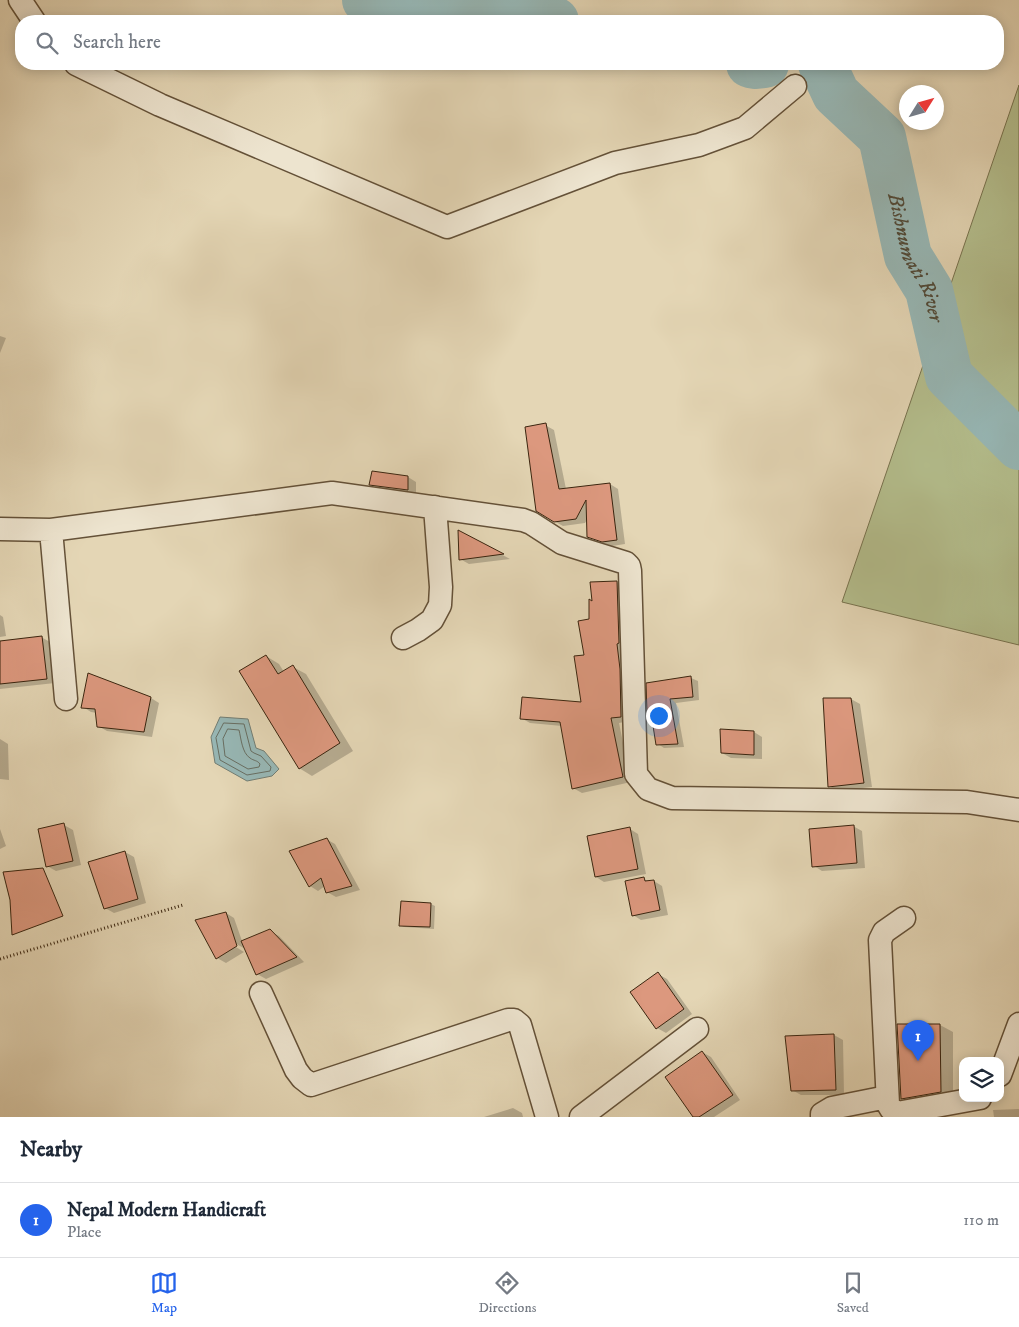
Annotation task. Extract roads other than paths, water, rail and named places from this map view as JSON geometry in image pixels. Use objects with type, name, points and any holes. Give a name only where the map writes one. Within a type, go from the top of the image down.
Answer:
[{"type":"street","points":[[20,0],[30,15]]},
{"type":"street","points":[[88,70],[160,105],[447,227],[616,163],[699,145],[745,128],[795,86]]},
{"type":"street","points":[[0,529],[51,530],[332,493],[523,520],[531,523],[562,544],[626,563],[629,566],[631,580],[636,774],[648,789],[672,798],[967,802],[1019,810]]},
{"type":"street","points":[[403,638],[432,620],[440,605],[441,587],[435,508]]},
{"type":"street","points":[[51,530],[66,699]]},
{"type":"street","points":[[904,918],[884,932],[880,940],[888,1104],[897,1113],[980,1105]]},
{"type":"street","points":[[261,993],[296,1070],[311,1085],[508,1020],[514,1020],[520,1025],[547,1117]]},
{"type":"street","points":[[1004,1064],[1019,1024]]},
{"type":"street","points":[[580,1117],[697,1029]]},
{"type":"street","points":[[822,1117],[822,1114],[832,1108],[887,1096]]},
{"type":"water","points":[[220,717],[248,719],[256,748],[264,751],[279,769],[272,776],[247,781],[215,763],[211,737]]},
{"type":"waterway","name":"Bishnumati River","points":[[366,0],[468,7],[514,2],[542,15]]},
{"type":"waterway","name":"Bishnumati River","points":[[825,70],[836,94],[882,137],[908,256],[929,290],[949,376],[1019,446]]},
{"type":"place","name":"Nepal Modern Handicraft","points":[[918,1061]]}]
